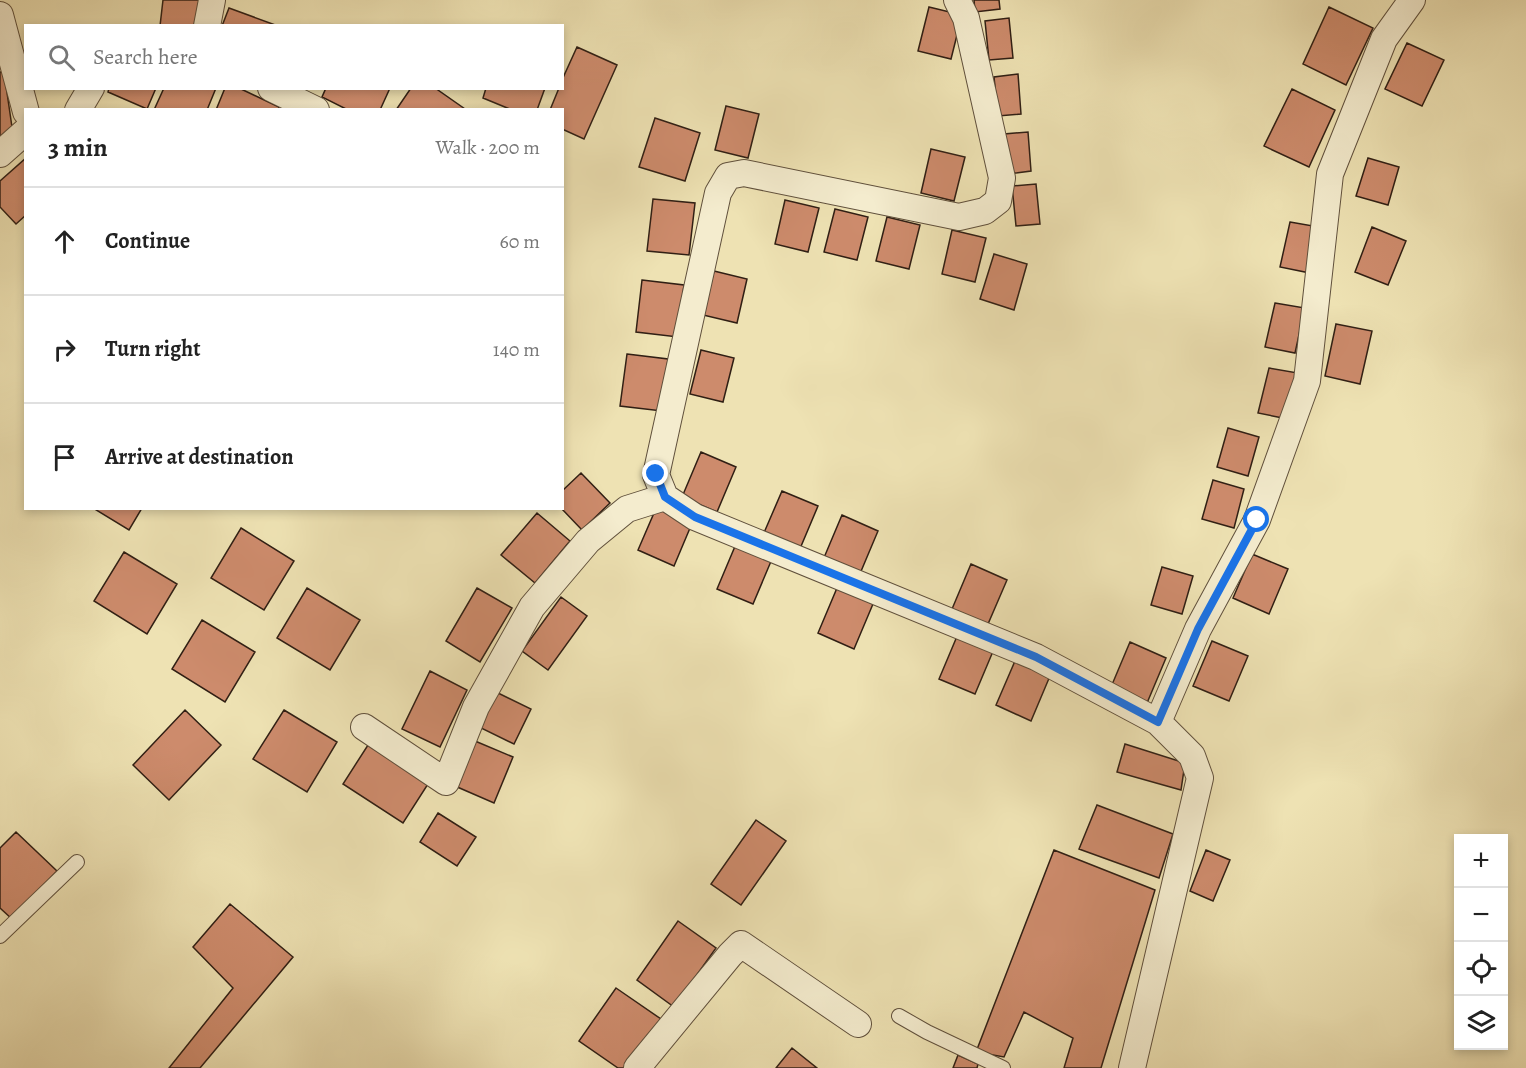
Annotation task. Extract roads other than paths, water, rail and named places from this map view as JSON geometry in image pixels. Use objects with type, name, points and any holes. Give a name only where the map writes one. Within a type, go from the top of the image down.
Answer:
[{"type":"street","points":[[207,24],[212,0]]},
{"type":"street","points":[[957,0],[966,18],[1002,178],[998,201],[985,211],[958,217],[744,173],[728,176],[718,193],[656,474],[665,497],[695,517],[1036,657],[1158,722],[1192,756],[1200,778],[1132,1068]]},
{"type":"street","points":[[1158,722],[1198,629],[1257,520],[1307,381],[1330,174],[1384,39],[1412,0]]},
{"type":"street","points":[[0,15],[25,108]]},
{"type":"street","points":[[79,108],[90,90]]},
{"type":"street","points":[[275,90],[312,108]]},
{"type":"street","points":[[0,154],[24,132]]},
{"type":"street","points":[[364,727],[446,782],[476,707],[532,607],[588,541],[627,509],[665,497]]},
{"type":"street","points":[[637,1068],[741,944],[858,1024]]},
{"type":"lane","points":[[0,936],[77,862]]},
{"type":"lane","points":[[899,1016],[1003,1068]]}]
